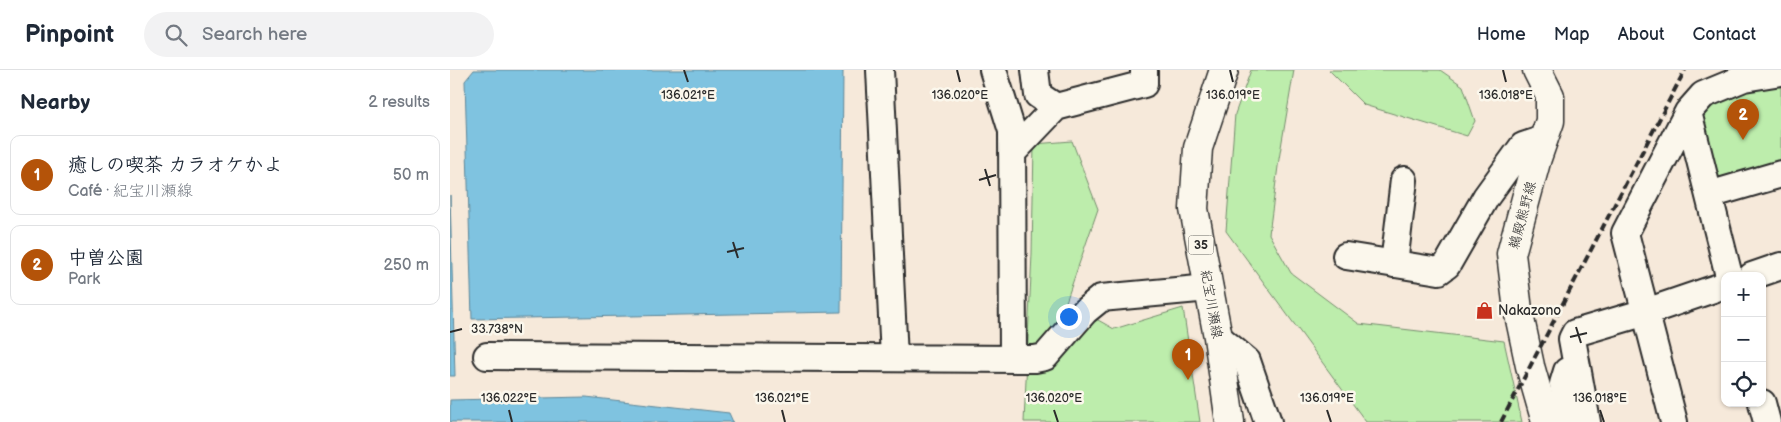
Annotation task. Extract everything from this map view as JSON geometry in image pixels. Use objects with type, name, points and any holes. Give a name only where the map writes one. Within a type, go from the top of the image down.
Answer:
[{"type":"main road","name":"紀宝川瀬線","points":[[1224,70],[1198,148],[1194,209],[1218,337],[1230,422]]},
{"type":"main road","name":"鵜殿熊野線","points":[[1536,70],[1550,96],[1550,122],[1511,254],[1518,310],[1528,357],[1546,422]]},
{"type":"street","points":[[880,70],[894,358]]},
{"type":"street","points":[[993,70],[1012,131],[1013,359]]},
{"type":"street","points":[[1035,70],[1038,95],[1056,107]]},
{"type":"street","points":[[1012,153],[1056,107],[1144,84],[1144,70]]},
{"type":"street","points":[[1674,422],[1625,233],[1688,112],[1703,95],[1744,78],[1781,72]]},
{"type":"street","points":[[1688,112],[1728,272]]},
{"type":"street","points":[[1346,256],[1439,271],[1447,264],[1486,196],[1523,146],[1544,139]]},
{"type":"street","points":[[1709,195],[1781,174]]},
{"type":"street","points":[[1394,264],[1404,180]]},
{"type":"street","points":[[1764,272],[1781,266]]},
{"type":"street","points":[[1587,422],[1572,339],[1575,333],[1646,312],[1721,286]]},
{"type":"street","points":[[487,356],[1035,359],[1045,356],[1085,311],[1101,298],[1209,288]]},
{"type":"street","points":[[1218,337],[1246,361],[1268,422]]},
{"type":"street","points":[[1561,422],[1564,420],[1566,401],[1563,384],[1574,350]]},
{"type":"street","points":[[1763,407],[1767,422]]},
{"type":"green space","points":[[1251,70],[1294,70],[1269,234],[1291,273],[1359,324],[1504,341],[1522,422],[1366,422],[1226,231],[1235,114]]},
{"type":"green space","points":[[1329,70],[1440,70],[1463,86],[1475,121],[1467,136],[1364,105]]},
{"type":"green space","points":[[1781,70],[1781,166],[1716,182],[1697,114],[1709,99]]},
{"type":"green space","points":[[1072,141],[1098,209],[1066,302],[1114,329],[1183,308],[1200,422],[1024,422],[1032,254],[1034,144]]},
{"type":"water","points":[[474,70],[843,70],[841,312],[472,319],[465,81]]},
{"type":"water","points":[[450,195],[455,376],[450,376]]},
{"type":"water","points":[[586,397],[729,413],[733,422],[450,422],[450,400]]},
{"type":"railway","points":[[1501,422],[1685,70]]},
{"type":"place","name":"中曽公園","points":[[1743,140]]},
{"type":"place","name":"Nakazono","points":[[1484,310]]},
{"type":"place","name":"癒しの喫茶 カラオケかよ","points":[[1188,380]]}]
